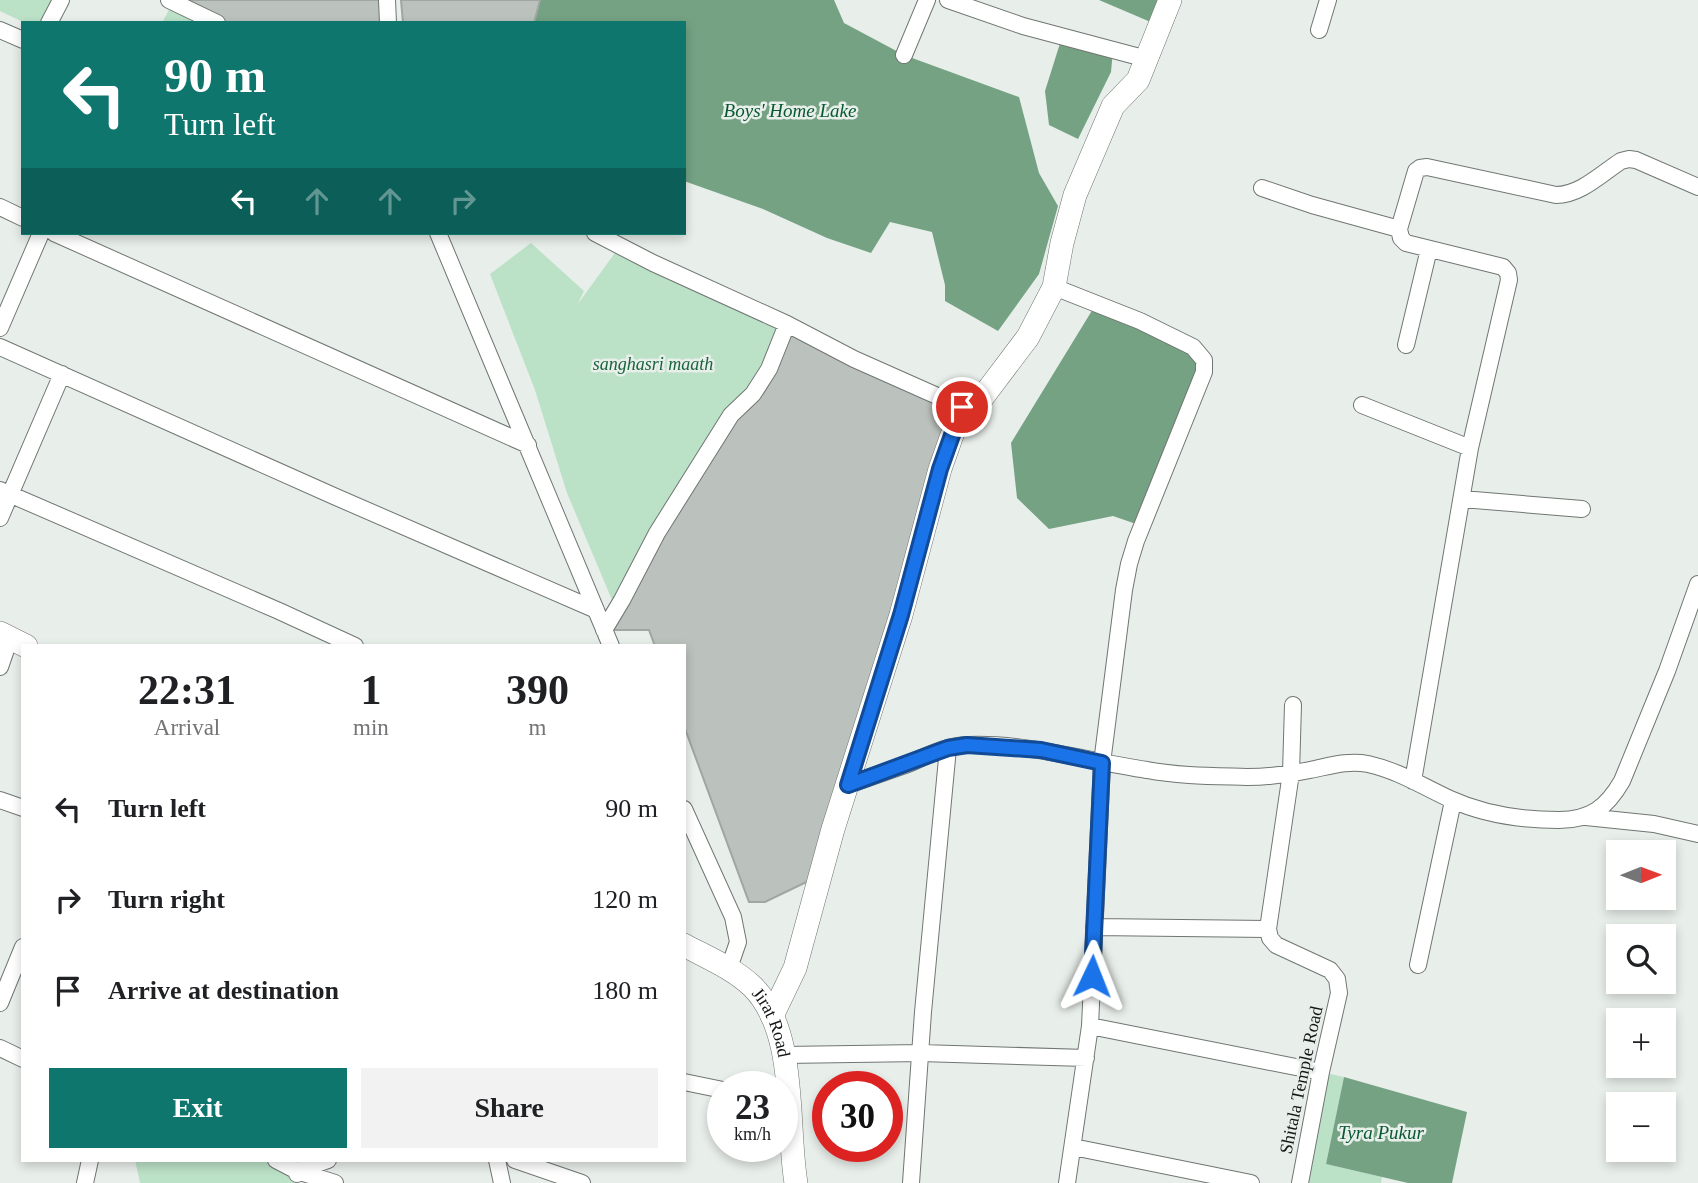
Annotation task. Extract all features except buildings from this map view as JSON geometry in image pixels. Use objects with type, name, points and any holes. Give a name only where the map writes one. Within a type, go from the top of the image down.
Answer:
[{"type":"street","points":[[50,21],[61,0]]},
{"type":"street","points":[[169,0],[213,21]]},
{"type":"street","points":[[387,0],[388,21]]},
{"type":"street","points":[[904,55],[927,0]]},
{"type":"street","points":[[948,0],[1023,26],[1147,59]]},
{"type":"street","points":[[772,1016],[795,968],[834,829],[901,615],[940,469],[962,407],[982,398],[1028,337],[1054,287],[1075,195],[1113,106],[1138,80],[1170,0]]},
{"type":"street","points":[[1319,30],[1328,0]]},
{"type":"street","points":[[0,30],[21,39]]},
{"type":"street","points":[[1413,781],[1470,448],[1509,280],[1503,267],[1406,243],[1399,229],[1416,171],[1420,167],[1427,167],[1565,195],[1574,192],[1621,161],[1629,159],[1698,187]]},
{"type":"street","points":[[1262,188],[1399,229]]},
{"type":"street","points":[[0,207],[21,217]]},
{"type":"street","points":[[0,328],[40,235]]},
{"type":"street","points":[[58,235],[528,445]]},
{"type":"street","points":[[439,235],[610,644]]},
{"type":"street","points":[[599,235],[653,263],[787,324],[854,359],[962,407]]},
{"type":"street","points":[[1406,345],[1429,249]]},
{"type":"street","points":[[1054,287],[1151,326],[1193,347],[1204,360],[1204,372],[1129,564],[1102,763],[1090,1026],[1067,1183]]},
{"type":"street","points":[[604,630],[657,533],[731,415],[753,394],[769,369],[787,324]]},
{"type":"street","points":[[0,347],[596,610]]},
{"type":"street","points":[[0,518],[6,492],[62,374]]},
{"type":"street","points":[[1362,405],[1470,448]]},
{"type":"street","points":[[6,492],[351,644]]},
{"type":"street","points":[[1462,499],[1582,509]]},
{"type":"street","points":[[1586,817],[1600,809],[1614,795],[1622,781],[1667,671],[1698,584]]},
{"type":"street","points":[[0,667],[12,639]]},
{"type":"street","points":[[1094,927],[1268,929],[1291,773],[1293,705]]},
{"type":"street","points":[[848,785],[948,748],[967,745],[1041,750],[1170,773],[1249,777],[1291,773],[1341,763],[1363,764],[1389,769],[1453,801],[1521,818],[1561,820],[1586,817],[1654,824],[1698,834]]},
{"type":"street","points":[[911,1183],[948,748]]},
{"type":"street","points":[[0,800],[21,807]]},
{"type":"street","points":[[1418,965],[1453,801]]},
{"type":"street","points":[[686,813],[733,917],[737,942],[729,968]]},
{"type":"street","name":"Shitala Temple Road","points":[[1268,929],[1270,938],[1276,945],[1330,970],[1337,979],[1339,993],[1300,1183]]},
{"type":"street","name":"Jirat Road","points":[[686,947],[729,968],[752,986],[772,1016],[784,1055],[784,1071]]},
{"type":"street","points":[[0,1003],[21,952]]},
{"type":"street","points":[[1090,1026],[1321,1072]]},
{"type":"street","points":[[0,1048],[21,1058]]},
{"type":"street","points":[[784,1055],[921,1053],[1086,1058]]},
{"type":"street","points":[[686,1082],[707,1087]]},
{"type":"street","points":[[1073,1147],[1251,1183]]},
{"type":"street","points":[[85,1183],[90,1162]]},
{"type":"street","points":[[278,1162],[297,1177],[335,1183]]},
{"type":"street","points":[[297,1177],[324,1162]]},
{"type":"street","points":[[497,1162],[502,1183]]},
{"type":"street","points":[[521,1162],[582,1183]]},
{"type":"street","name":"Jirat Road","points":[[793,1162],[796,1183]]},
{"type":"green space","points":[[0,0],[55,0],[46,21],[21,21],[0,11]]},
{"type":"green space","points":[[173,2],[213,21],[163,21]]},
{"type":"green space","name":"sanghasri maath","points":[[531,243],[584,291],[577,305],[620,246],[787,324],[612,600],[567,493],[535,390],[490,274]]},
{"type":"green space","points":[[1321,1072],[1344,1077],[1326,1164],[1382,1177],[1381,1183],[1300,1183]]},
{"type":"green space","points":[[135,1162],[273,1162],[297,1171],[298,1183],[140,1183]]},
{"type":"water","name":"Boys' Home Lake","points":[[540,0],[834,0],[844,23],[904,55],[1019,97],[1039,173],[1058,206],[1039,274],[998,331],[945,301],[945,285],[932,232],[890,222],[871,253],[827,238],[763,209],[686,182],[686,21],[535,21]]},
{"type":"water","points":[[1099,0],[1168,0],[1160,26]]},
{"type":"water","points":[[1062,37],[1113,50],[1111,72],[1078,139],[1049,125],[1045,91]]},
{"type":"water","points":[[1096,304],[1204,360],[1142,526],[1113,516],[1049,529],[1017,498],[1011,443]]},
{"type":"water","name":"Tyra Pukur","points":[[1344,1077],[1467,1112],[1452,1183],[1408,1183],[1326,1164]]},
{"type":"route","points":[[962,407],[940,469],[901,615],[848,785],[948,748],[967,745],[1041,750],[1102,763],[1092,976]]}]
